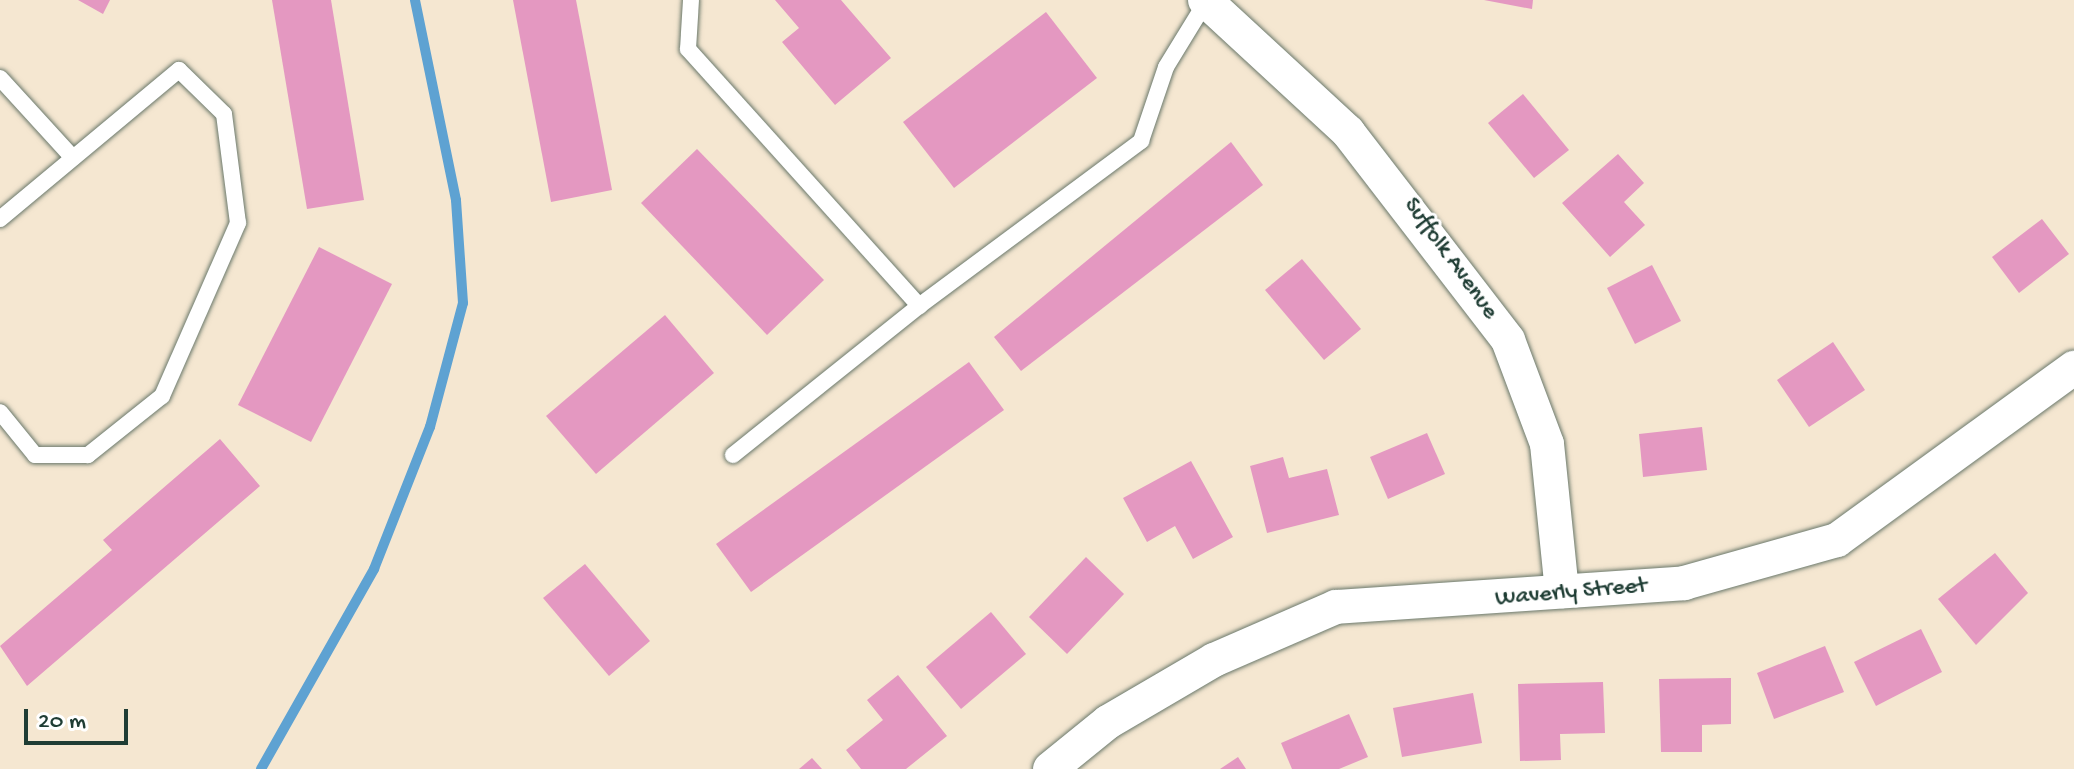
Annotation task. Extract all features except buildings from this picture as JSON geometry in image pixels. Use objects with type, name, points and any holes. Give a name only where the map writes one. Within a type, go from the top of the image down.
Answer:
[{"type":"street","name":"Suffolk Avenue","points":[[1206,0],[1348,132],[1508,340],[1547,444],[1562,591]]},
{"type":"street","name":"Waverly Street","points":[[1050,769],[1108,722],[1214,660],[1336,607],[1441,605],[1562,591],[1684,583],[1837,540],[2074,368]]},
{"type":"lane","points":[[691,0],[688,49],[919,306]]},
{"type":"lane","points":[[733,455],[919,306],[1141,141],[1166,67],[1206,0]]},
{"type":"lane","points":[[0,219],[179,70],[224,114],[238,223],[162,396],[88,455],[35,455],[0,412]]},
{"type":"lane","points":[[0,78],[73,158]]},
{"type":"waterway","points":[[261,769],[374,569],[430,427],[463,303],[456,200],[415,0]]}]
